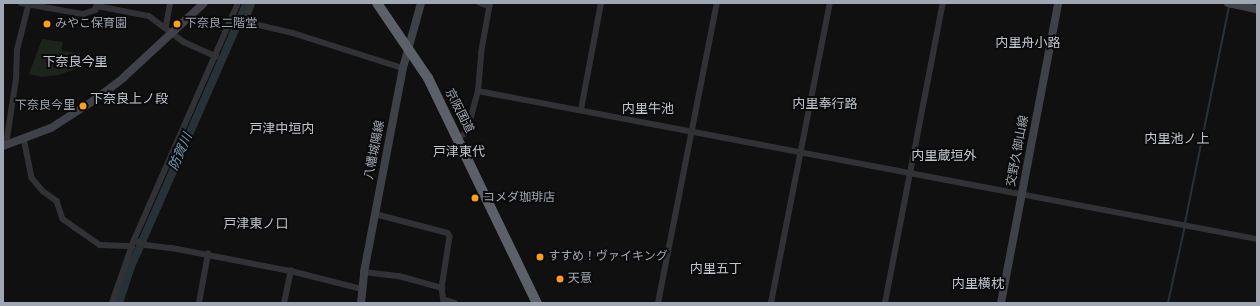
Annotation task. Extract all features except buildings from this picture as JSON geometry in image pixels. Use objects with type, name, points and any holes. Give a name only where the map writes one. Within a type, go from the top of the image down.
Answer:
[{"type":"highway","name":"京阪国道","points":[[377,3],[409,42],[458,138],[537,303]]},
{"type":"highway","name":"京阪国道","points":[[385,3],[463,134],[542,303]]},
{"type":"main road","points":[[4,146],[51,128],[112,88],[169,29],[204,3]]},
{"type":"main road","name":"八幡城陽線","points":[[361,303],[364,272],[403,68],[421,3]]},
{"type":"main road","name":"交野久御山線","points":[[1001,303],[1058,3]]},
{"type":"main road","points":[[1230,3],[1257,9]]},
{"type":"street","points":[[21,3],[83,14],[92,12],[97,4],[149,16],[169,29],[184,42],[216,56]]},
{"type":"street","points":[[169,29],[170,3]]},
{"type":"street","points":[[112,303],[134,242],[238,3]]},
{"type":"street","points":[[253,3],[246,20],[250,23],[293,33],[403,68]]},
{"type":"street","points":[[463,134],[467,132],[478,90],[481,53],[490,4],[480,3]]},
{"type":"street","points":[[581,110],[602,3]]},
{"type":"street","points":[[658,303],[716,3]]},
{"type":"street","points":[[770,303],[830,3]]},
{"type":"street","points":[[886,303],[943,3]]},
{"type":"street","points":[[4,146],[16,79],[17,50],[29,4]]},
{"type":"street","points":[[478,90],[1257,239]]},
{"type":"street","points":[[24,138],[32,178],[43,191],[57,201],[63,219],[100,245],[134,242],[208,254],[290,271],[362,289]]},
{"type":"street","points":[[375,214],[448,233],[450,237],[442,288],[445,302],[455,303]]},
{"type":"street","points":[[199,303],[208,254]]},
{"type":"street","points":[[284,303],[290,271]]},
{"type":"street","points":[[364,272],[399,276],[442,288]]},
{"type":"shaded area","points":[[42,39],[63,42],[61,51],[80,53],[81,67],[59,75],[41,77],[29,74]]},
{"type":"waterway","name":"防賀川","points":[[119,303],[130,269],[247,3]]},
{"type":"waterway","points":[[1185,223],[1229,7]]},
{"type":"waterway","points":[[1168,303],[1185,226]]},
{"type":"place","name":"みやこ保育園","points":[[47,24]]},
{"type":"place","name":"下奈良二階堂","points":[[177,24]]},
{"type":"place","name":"下奈良今里","points":[[83,106]]},
{"type":"place","name":"コメダ珈琲店","points":[[475,198]]},
{"type":"place","name":"すすめ！ヴァイキング","points":[[540,257]]},
{"type":"place","name":"天意","points":[[560,279]]},
{"type":"district","name":"内里舟小路","points":[[1028,43]]},
{"type":"district","name":"下奈良今里","points":[[75,62]]},
{"type":"district","name":"下奈良上ノ段","points":[[129,99]]},
{"type":"district","name":"内里奉行路","points":[[825,104]]},
{"type":"district","name":"内里牛池","points":[[648,109]]},
{"type":"district","name":"戸津中垣内","points":[[282,129]]},
{"type":"district","name":"内里池ノ上","points":[[1177,139]]},
{"type":"district","name":"戸津東代","points":[[459,152]]},
{"type":"district","name":"内里蔵垣外","points":[[944,156]]},
{"type":"district","name":"戸津東ノ口","points":[[256,224]]},
{"type":"district","name":"内里五丁","points":[[716,269]]},
{"type":"district","name":"内里横枕","points":[[978,284]]}]
